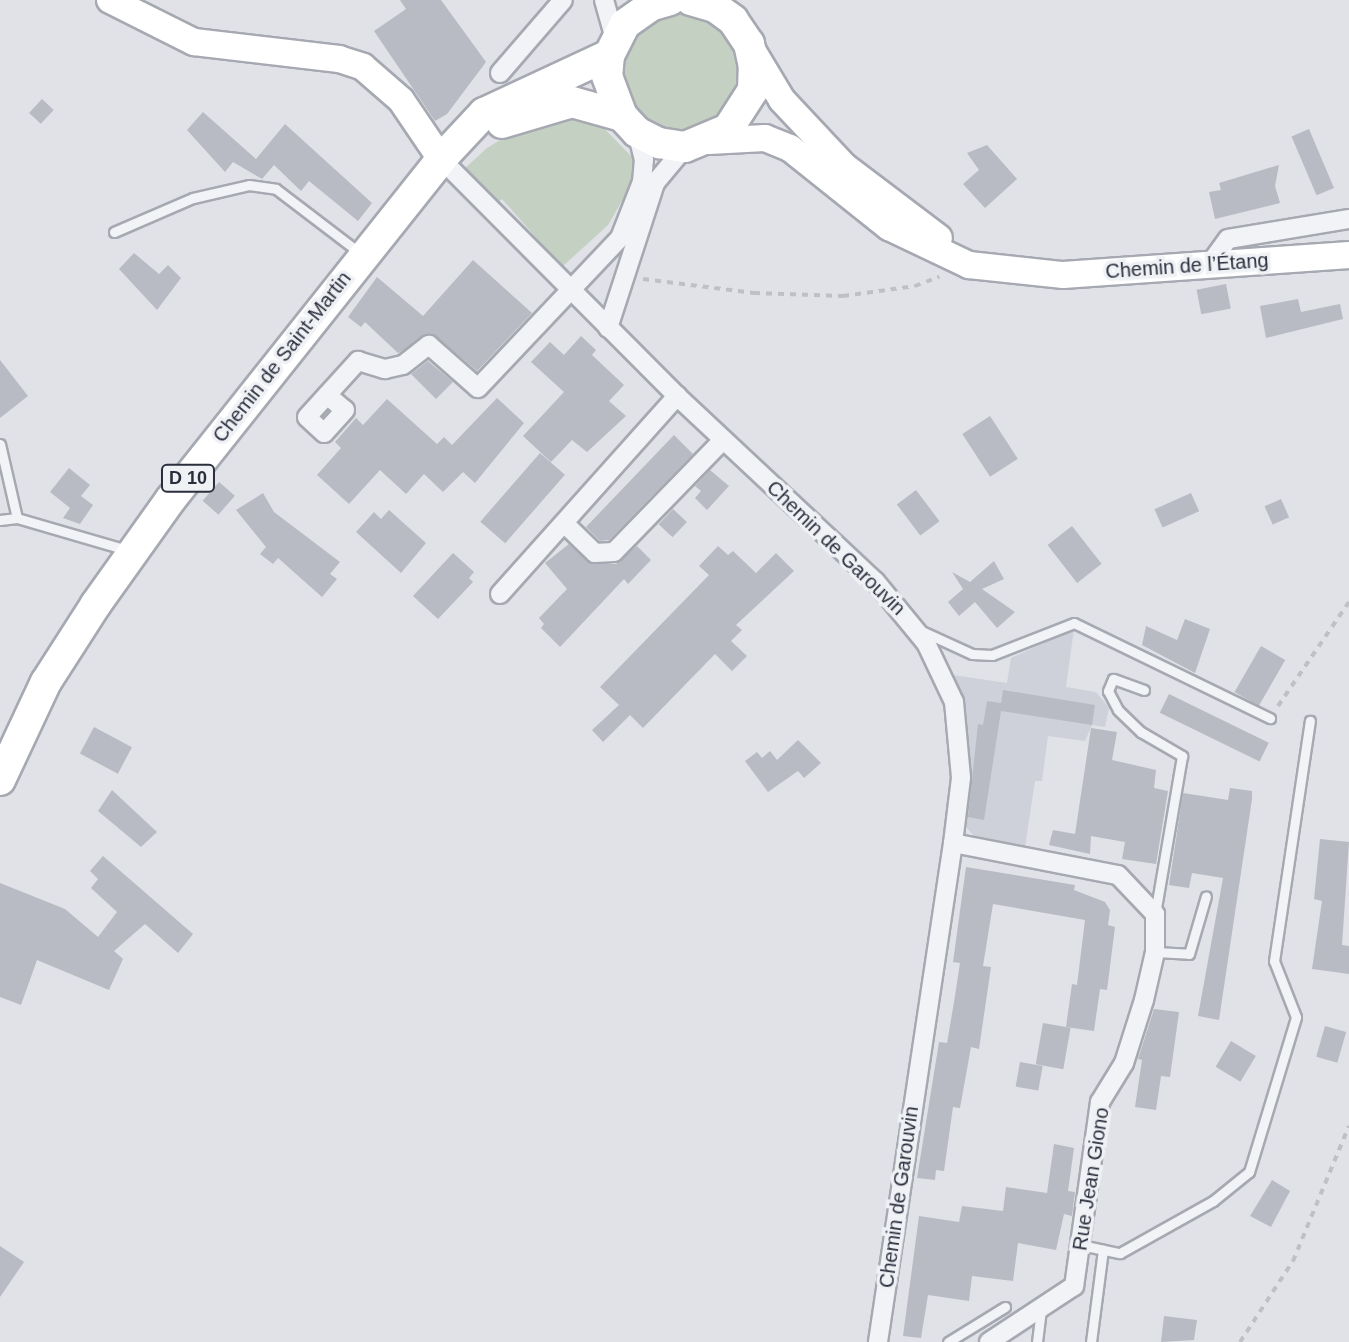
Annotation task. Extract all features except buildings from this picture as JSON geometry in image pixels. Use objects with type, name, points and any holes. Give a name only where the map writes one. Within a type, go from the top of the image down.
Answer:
[{"type":"main road","points":[[110,0],[194,42],[339,59],[363,67],[401,100],[447,153]]},
{"type":"main road","points":[[654,4],[612,47],[607,76],[629,124],[659,143],[697,144],[728,129],[748,101],[754,67],[737,22],[715,7],[691,0]]},
{"type":"main road","name":"Chemin de l’Étang","points":[[737,22],[782,100],[844,166],[893,207],[944,241],[1024,272]]},
{"type":"main road","name":"D 10","points":[[447,153],[484,113],[612,47]]},
{"type":"main road","name":"D 10","points":[[447,153],[548,105],[597,105],[629,124]]},
{"type":"main road","name":"Chemin de l’Étang","points":[[697,144],[765,138],[790,148],[889,227],[969,265],[1024,272],[1209,265],[1349,255]]},
{"type":"main road","name":"Chemin de Saint-Martin","points":[[0,780],[46,682],[134,552],[362,255],[447,153]]},
{"type":"street","points":[[500,73],[563,0]]},
{"type":"street","points":[[612,47],[607,0],[654,4]]},
{"type":"street","points":[[327,395],[358,361],[385,369],[403,365],[429,345],[478,388],[620,238],[642,182],[644,160],[629,124]]},
{"type":"street","points":[[608,328],[655,183],[697,144]]},
{"type":"street","name":"Chemin de Garouvin","points":[[447,153],[571,291],[723,440],[875,581],[914,626],[954,702],[961,778],[878,1342]]},
{"type":"street","points":[[1209,265],[1228,239],[1349,219]]},
{"type":"street","points":[[500,594],[677,396]]},
{"type":"street","points":[[564,523],[595,553],[614,552],[723,440]]},
{"type":"street","points":[[953,843],[1118,875],[1155,914]]},
{"type":"street","name":"Rue Jean Giono","points":[[993,1341],[1074,1286],[1100,1102],[1124,1063],[1155,952],[1155,914]]},
{"type":"lane","points":[[114,232],[193,198],[249,185],[276,189],[362,255]]},
{"type":"lane","points":[[0,444],[17,518]]},
{"type":"lane","points":[[0,520],[17,518],[134,552]]},
{"type":"lane","points":[[914,626],[972,654],[992,655],[1074,623],[1270,718]]},
{"type":"lane","points":[[1144,690],[1113,679],[1108,691],[1118,710],[1141,732],[1182,756],[1155,914]]},
{"type":"lane","points":[[1081,1245],[1120,1253],[1213,1201],[1249,1172],[1296,1017],[1274,961],[1310,721]]},
{"type":"lane","points":[[1155,952],[1189,954],[1206,896]]},
{"type":"lane","points":[[1091,1342],[1103,1250]]},
{"type":"lane","points":[[948,1342],[1005,1307]]},
{"type":"lane","points":[[1037,1342],[1041,1310]]},
{"type":"path","points":[[625,277],[754,293],[843,296],[915,286],[969,265]]},
{"type":"path","points":[[1270,718],[1349,602]]},
{"type":"path","points":[[1240,1342],[1293,1261],[1349,1126]]},
{"type":"shaded area","points":[[1074,629],[1066,687],[1096,692],[1109,708],[1105,727],[1092,725],[1085,741],[1048,736],[1042,781],[1035,781],[1025,847],[978,840],[964,825],[962,811],[968,737],[953,675],[1007,683],[1011,658]]},
{"type":"green space","points":[[679,14],[701,19],[720,31],[732,50],[737,72],[732,94],[720,113],[701,125],[679,130],[657,125],[638,113],[626,94],[621,72],[626,50],[638,31],[657,19]]},
{"type":"green space","points":[[589,113],[632,157],[634,180],[608,225],[562,267],[502,199],[497,203],[462,171],[487,148],[519,129]]}]
